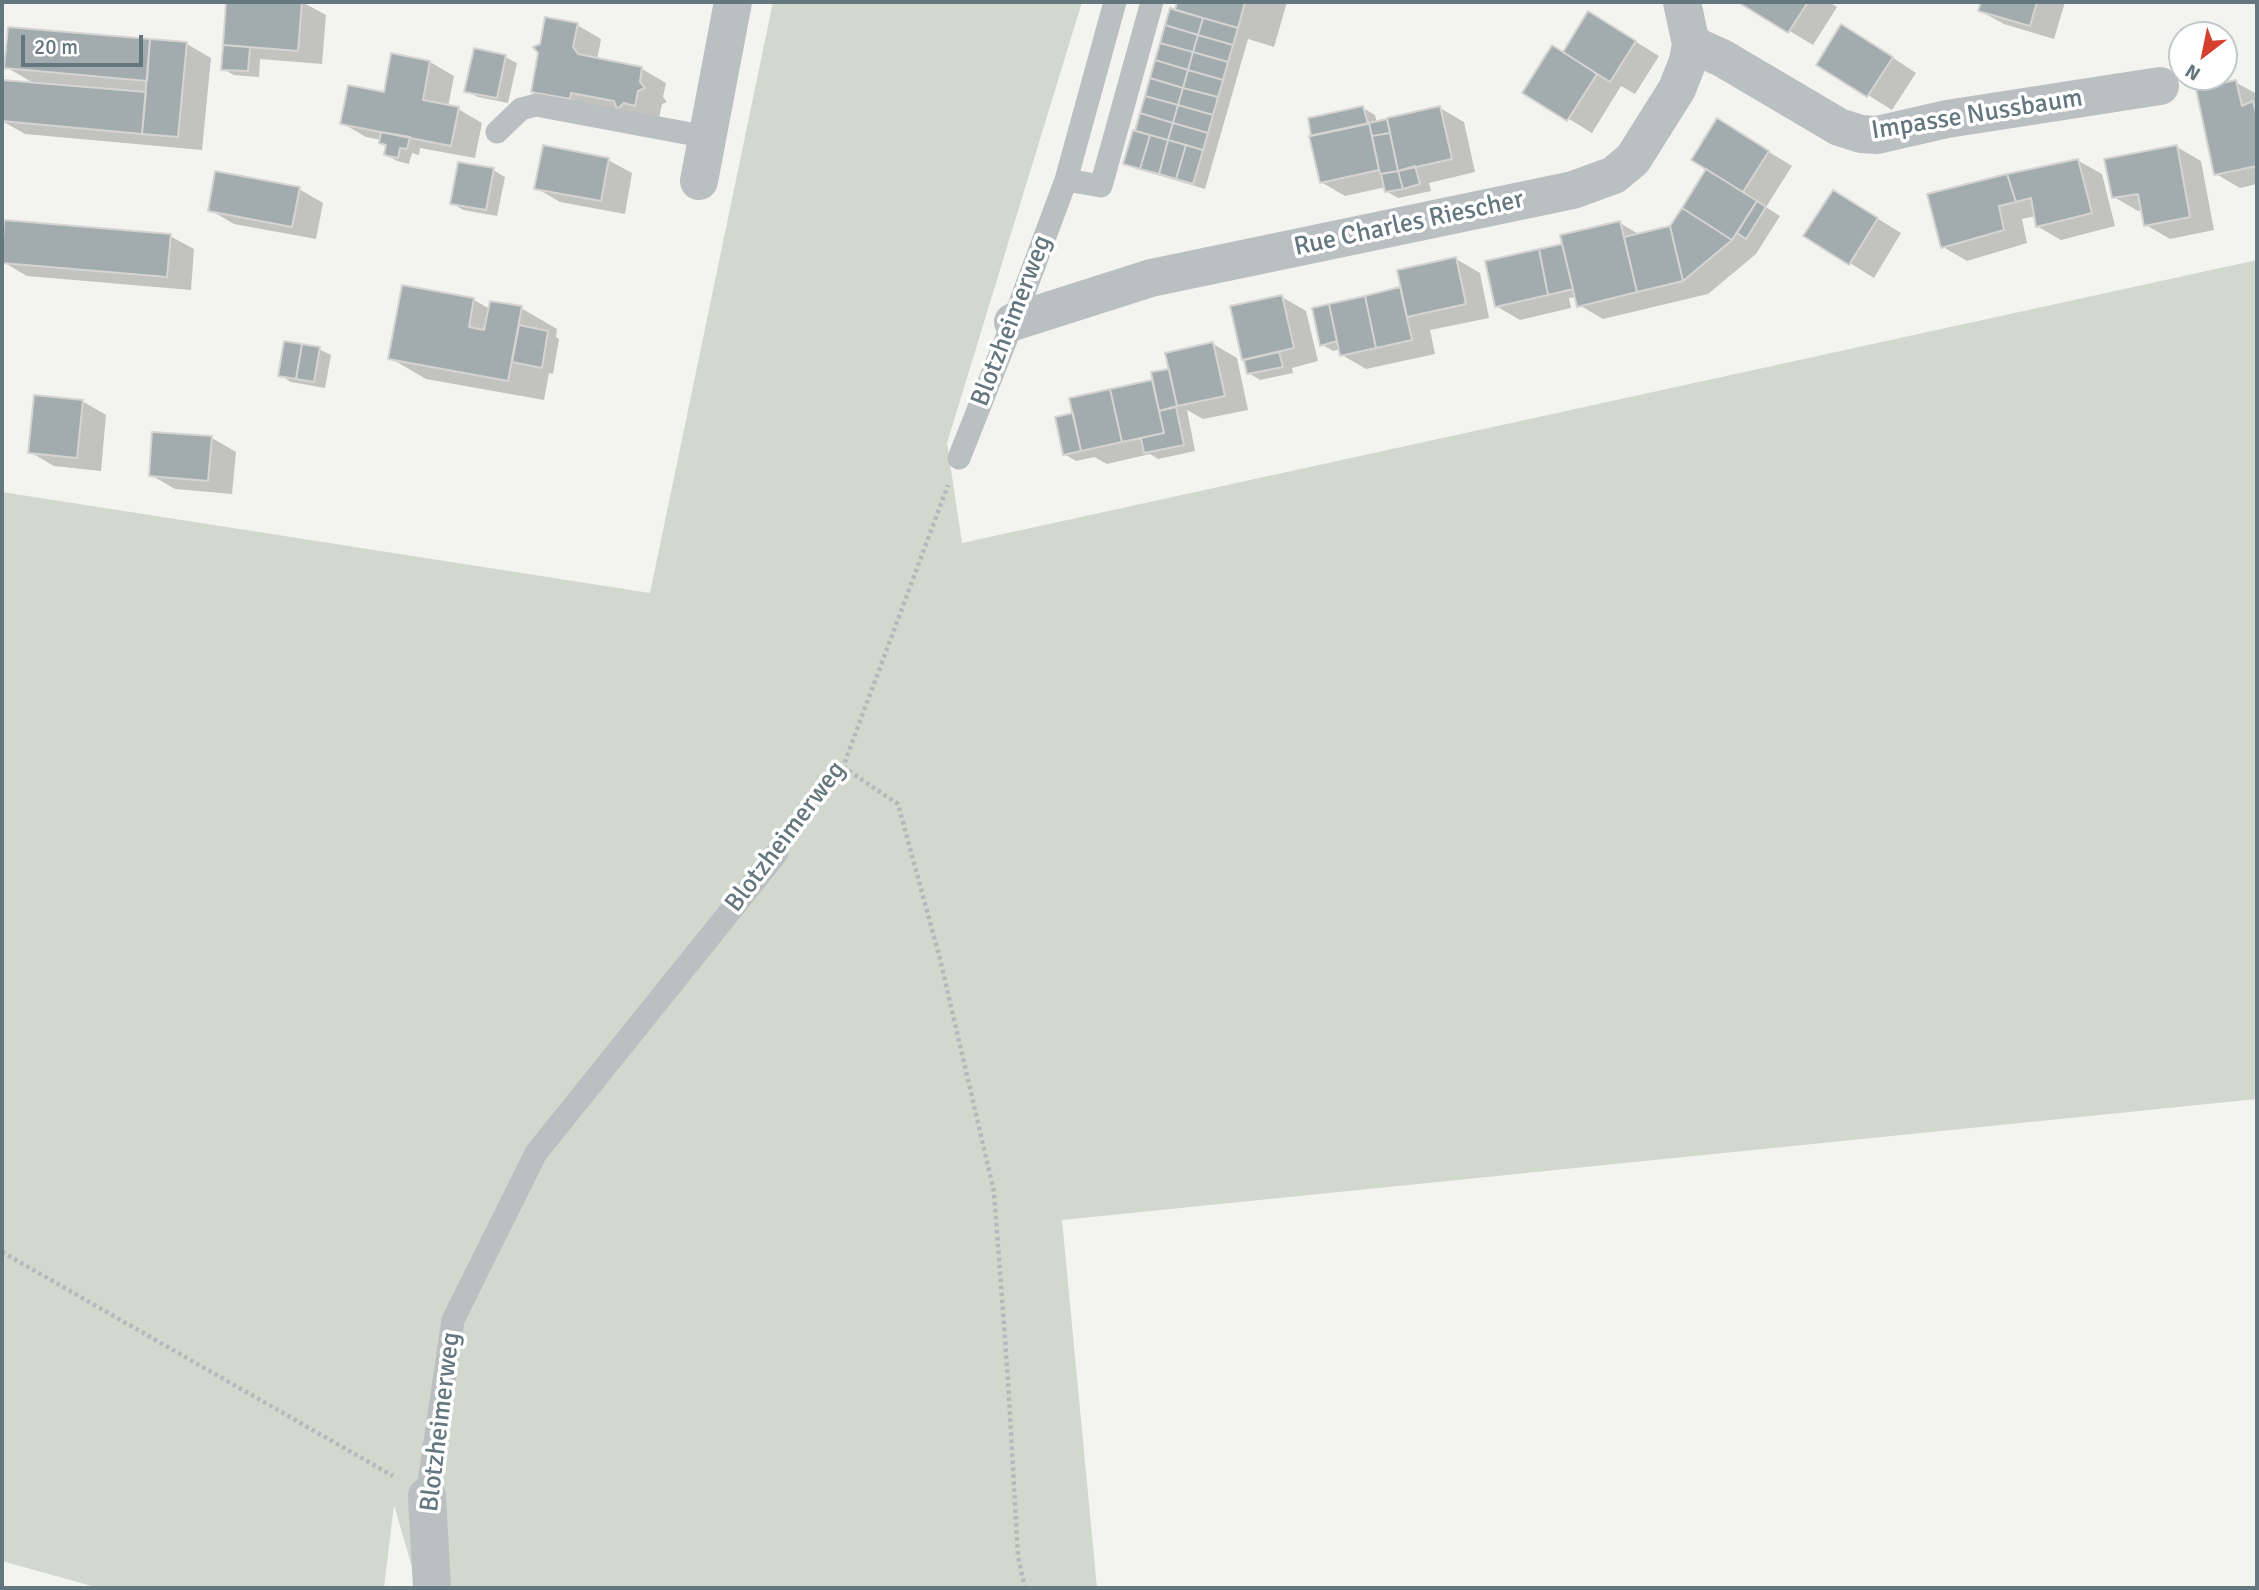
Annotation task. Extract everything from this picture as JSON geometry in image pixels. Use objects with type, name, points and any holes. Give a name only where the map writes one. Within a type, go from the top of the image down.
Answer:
[{"type":"street","points":[[699,181],[733,2]]},
{"type":"street","name":"Rue Charles Riescher","points":[[1013,322],[1151,278],[1573,190],[1614,174],[1633,159],[1677,89],[1688,61],[1691,44],[1682,2]]},
{"type":"street","name":"Impasse Nussbaum","points":[[1691,44],[1722,58],[1839,127],[1861,134],[1877,135],[1947,119],[2160,86]]},
{"type":"street","name":"Blotzheimerweg","points":[[427,1496],[432,1588]]},
{"type":"lane","name":"Blotzheimerweg","points":[[959,458],[1066,180],[1115,2]]},
{"type":"lane","points":[[1066,180],[1101,186],[1152,2]]},
{"type":"lane","points":[[498,132],[521,110],[536,104],[707,137]]},
{"type":"lane","name":"Blotzheimerweg","points":[[427,1496],[453,1320],[536,1153],[778,853]]},
{"type":"path","name":"Blotzheimerweg","points":[[778,853],[843,767],[959,458]]},
{"type":"path","points":[[843,767],[898,804],[940,959],[994,1192],[1018,1557],[1025,1588]]},
{"type":"path","points":[[2,1252],[427,1496]]},
{"type":"shaded area","points":[[773,2],[1082,2],[947,443],[962,543],[2257,260],[2257,1099],[1062,1220],[1097,1588],[418,1588],[394,1505],[384,1588],[99,1588],[2,1561],[2,492],[650,593]]},
{"type":"building","points":[[226,2],[302,2],[298,51],[223,45]]},
{"type":"building","points":[[1177,2],[1245,2],[1238,28],[1175,10]]},
{"type":"building","points":[[1808,2],[1788,33],[1741,4]]},
{"type":"building","points":[[1981,2],[2037,2],[2030,26],[1978,11]]},
{"type":"building","points":[[1170,8],[1203,18],[1198,35],[1165,25]]},
{"type":"building","points":[[1588,11],[1636,41],[1610,82],[1563,52]]},
{"type":"building","points":[[545,17],[578,23],[573,47],[578,54],[642,67],[640,82],[645,88],[638,91],[635,106],[624,103],[617,109],[614,101],[571,93],[570,99],[531,92],[538,53],[533,47],[540,44]]},
{"type":"building","points":[[1203,18],[1238,28],[1233,45],[1198,35]]},
{"type":"building","points":[[1841,24],[1893,57],[1867,97],[1816,65]]},
{"type":"building","points":[[1165,25],[1198,35],[1193,52],[1160,43]]},
{"type":"building","points":[[8,27],[150,39],[147,81],[4,68]]},
{"type":"building","points":[[1198,35],[1233,45],[1228,62],[1193,52]]},
{"type":"building","points":[[150,39],[187,42],[178,137],[142,134]]},
{"type":"building","points":[[1160,43],[1193,52],[1188,70],[1155,60]]},
{"type":"building","points":[[223,45],[250,47],[248,71],[221,70]]},
{"type":"building","points":[[1552,45],[1597,74],[1567,121],[1522,93]]},
{"type":"building","points":[[474,48],[506,55],[497,98],[464,92]]},
{"type":"building","points":[[1193,52],[1228,62],[1223,80],[1188,70]]},
{"type":"building","points":[[391,53],[430,61],[423,100],[459,107],[451,146],[340,124],[348,85],[384,92]]},
{"type":"building","points":[[1155,60],[1188,70],[1183,88],[1150,78]]},
{"type":"building","points":[[1188,70],[1223,80],[1218,97],[1183,88]]},
{"type":"building","points":[[1150,78],[1183,88],[1178,105],[1145,96]]},
{"type":"building","points":[[3,80],[146,92],[142,134],[2,121]]},
{"type":"building","points":[[1183,88],[1218,97],[1213,115],[1178,105]]},
{"type":"building","points":[[2238,89],[2242,106],[2253,101],[2257,117],[2257,166],[2214,175],[2196,91],[2238,91]]},
{"type":"building","points":[[1145,96],[1178,105],[1173,123],[1140,113]]},
{"type":"building","points":[[1178,105],[1213,115],[1208,133],[1173,123]]},
{"type":"building","points":[[1363,106],[1368,124],[1311,136],[1308,118]]},
{"type":"building","points":[[1440,106],[1452,159],[1398,171],[1387,118]]},
{"type":"building","points":[[1140,113],[1173,123],[1168,140],[1135,131]]},
{"type":"building","points":[[1717,118],[1769,151],[1743,192],[1691,160]]},
{"type":"building","points":[[1387,119],[1390,133],[1372,136],[1369,123]]},
{"type":"building","points":[[1173,123],[1208,133],[1203,150],[1168,140]]},
{"type":"building","points":[[1369,123],[1379,170],[1320,183],[1309,136]]},
{"type":"building","points":[[1133,130],[1150,135],[1140,169],[1123,164]]},
{"type":"building","points":[[381,132],[410,137],[407,149],[400,148],[398,158],[384,155],[386,145],[379,143]]},
{"type":"building","points":[[1390,133],[1398,171],[1380,174],[1372,136]]},
{"type":"building","points":[[1150,135],[1168,140],[1159,174],[1140,169]]},
{"type":"building","points":[[1168,140],[1186,145],[1176,179],[1159,174]]},
{"type":"building","points":[[543,145],[609,158],[601,201],[534,189]]},
{"type":"building","points":[[1186,145],[1203,150],[1193,184],[1176,179]]},
{"type":"building","points":[[2177,145],[2190,217],[2144,226],[2138,194],[2112,198],[2104,159]]},
{"type":"building","points":[[2078,159],[2092,213],[2036,227],[2031,198],[2016,202],[2007,174]]},
{"type":"building","points":[[458,162],[494,168],[486,210],[450,204]]},
{"type":"building","points":[[1415,166],[1420,184],[1403,189],[1398,171]]},
{"type":"building","points":[[1706,169],[1757,201],[1732,240],[1682,208]]},
{"type":"building","points":[[215,171],[300,187],[292,227],[208,211]]},
{"type":"building","points":[[1398,171],[1403,189],[1385,192],[1381,174]]},
{"type":"building","points":[[2007,174],[2016,202],[1999,206],[2004,230],[1941,248],[1927,194]]},
{"type":"building","points":[[1833,190],[1878,218],[1849,265],[1803,236]]},
{"type":"building","points":[[1757,201],[1766,207],[1746,239],[1737,233]]},
{"type":"building","points":[[1682,208],[1732,240],[1683,281],[1670,226]]},
{"type":"building","points":[[4,220],[171,234],[167,277],[2,263]]},
{"type":"building","points":[[1620,221],[1637,292],[1577,307],[1560,235]]},
{"type":"building","points":[[1670,226],[1683,281],[1637,292],[1624,237]]},
{"type":"building","points":[[1562,244],[1573,289],[1548,295],[1539,249]]},
{"type":"building","points":[[1539,249],[1548,295],[1495,307],[1485,261]]},
{"type":"building","points":[[1456,257],[1466,304],[1407,317],[1397,270]]},
{"type":"building","points":[[402,285],[474,298],[469,327],[484,330],[490,301],[522,306],[508,381],[388,359]]},
{"type":"building","points":[[1400,287],[1412,340],[1376,348],[1365,296]]},
{"type":"building","points":[[1282,295],[1294,348],[1242,360],[1230,306]]},
{"type":"building","points":[[1365,296],[1376,348],[1340,356],[1329,304]]},
{"type":"building","points":[[1329,304],[1337,341],[1320,346],[1312,308]]},
{"type":"building","points":[[519,325],[548,331],[542,368],[512,362]]},
{"type":"building","points":[[284,341],[302,344],[296,379],[278,376]]},
{"type":"building","points":[[1213,342],[1225,396],[1177,406],[1165,353]]},
{"type":"building","points":[[302,344],[320,347],[314,382],[296,379]]},
{"type":"building","points":[[1279,352],[1283,367],[1247,374],[1244,360]]},
{"type":"building","points":[[1169,369],[1177,406],[1159,411],[1151,372]]},
{"type":"building","points":[[1152,380],[1164,433],[1122,442],[1110,389]]},
{"type":"building","points":[[1110,389],[1122,442],[1081,451],[1069,398]]},
{"type":"building","points":[[34,395],[83,400],[77,458],[28,453]]},
{"type":"building","points":[[1176,407],[1184,445],[1144,453],[1141,438],[1164,433],[1159,411]]},
{"type":"building","points":[[1073,413],[1081,451],[1063,455],[1055,417]]},
{"type":"building","points":[[152,432],[212,436],[208,481],[149,476]]}]
